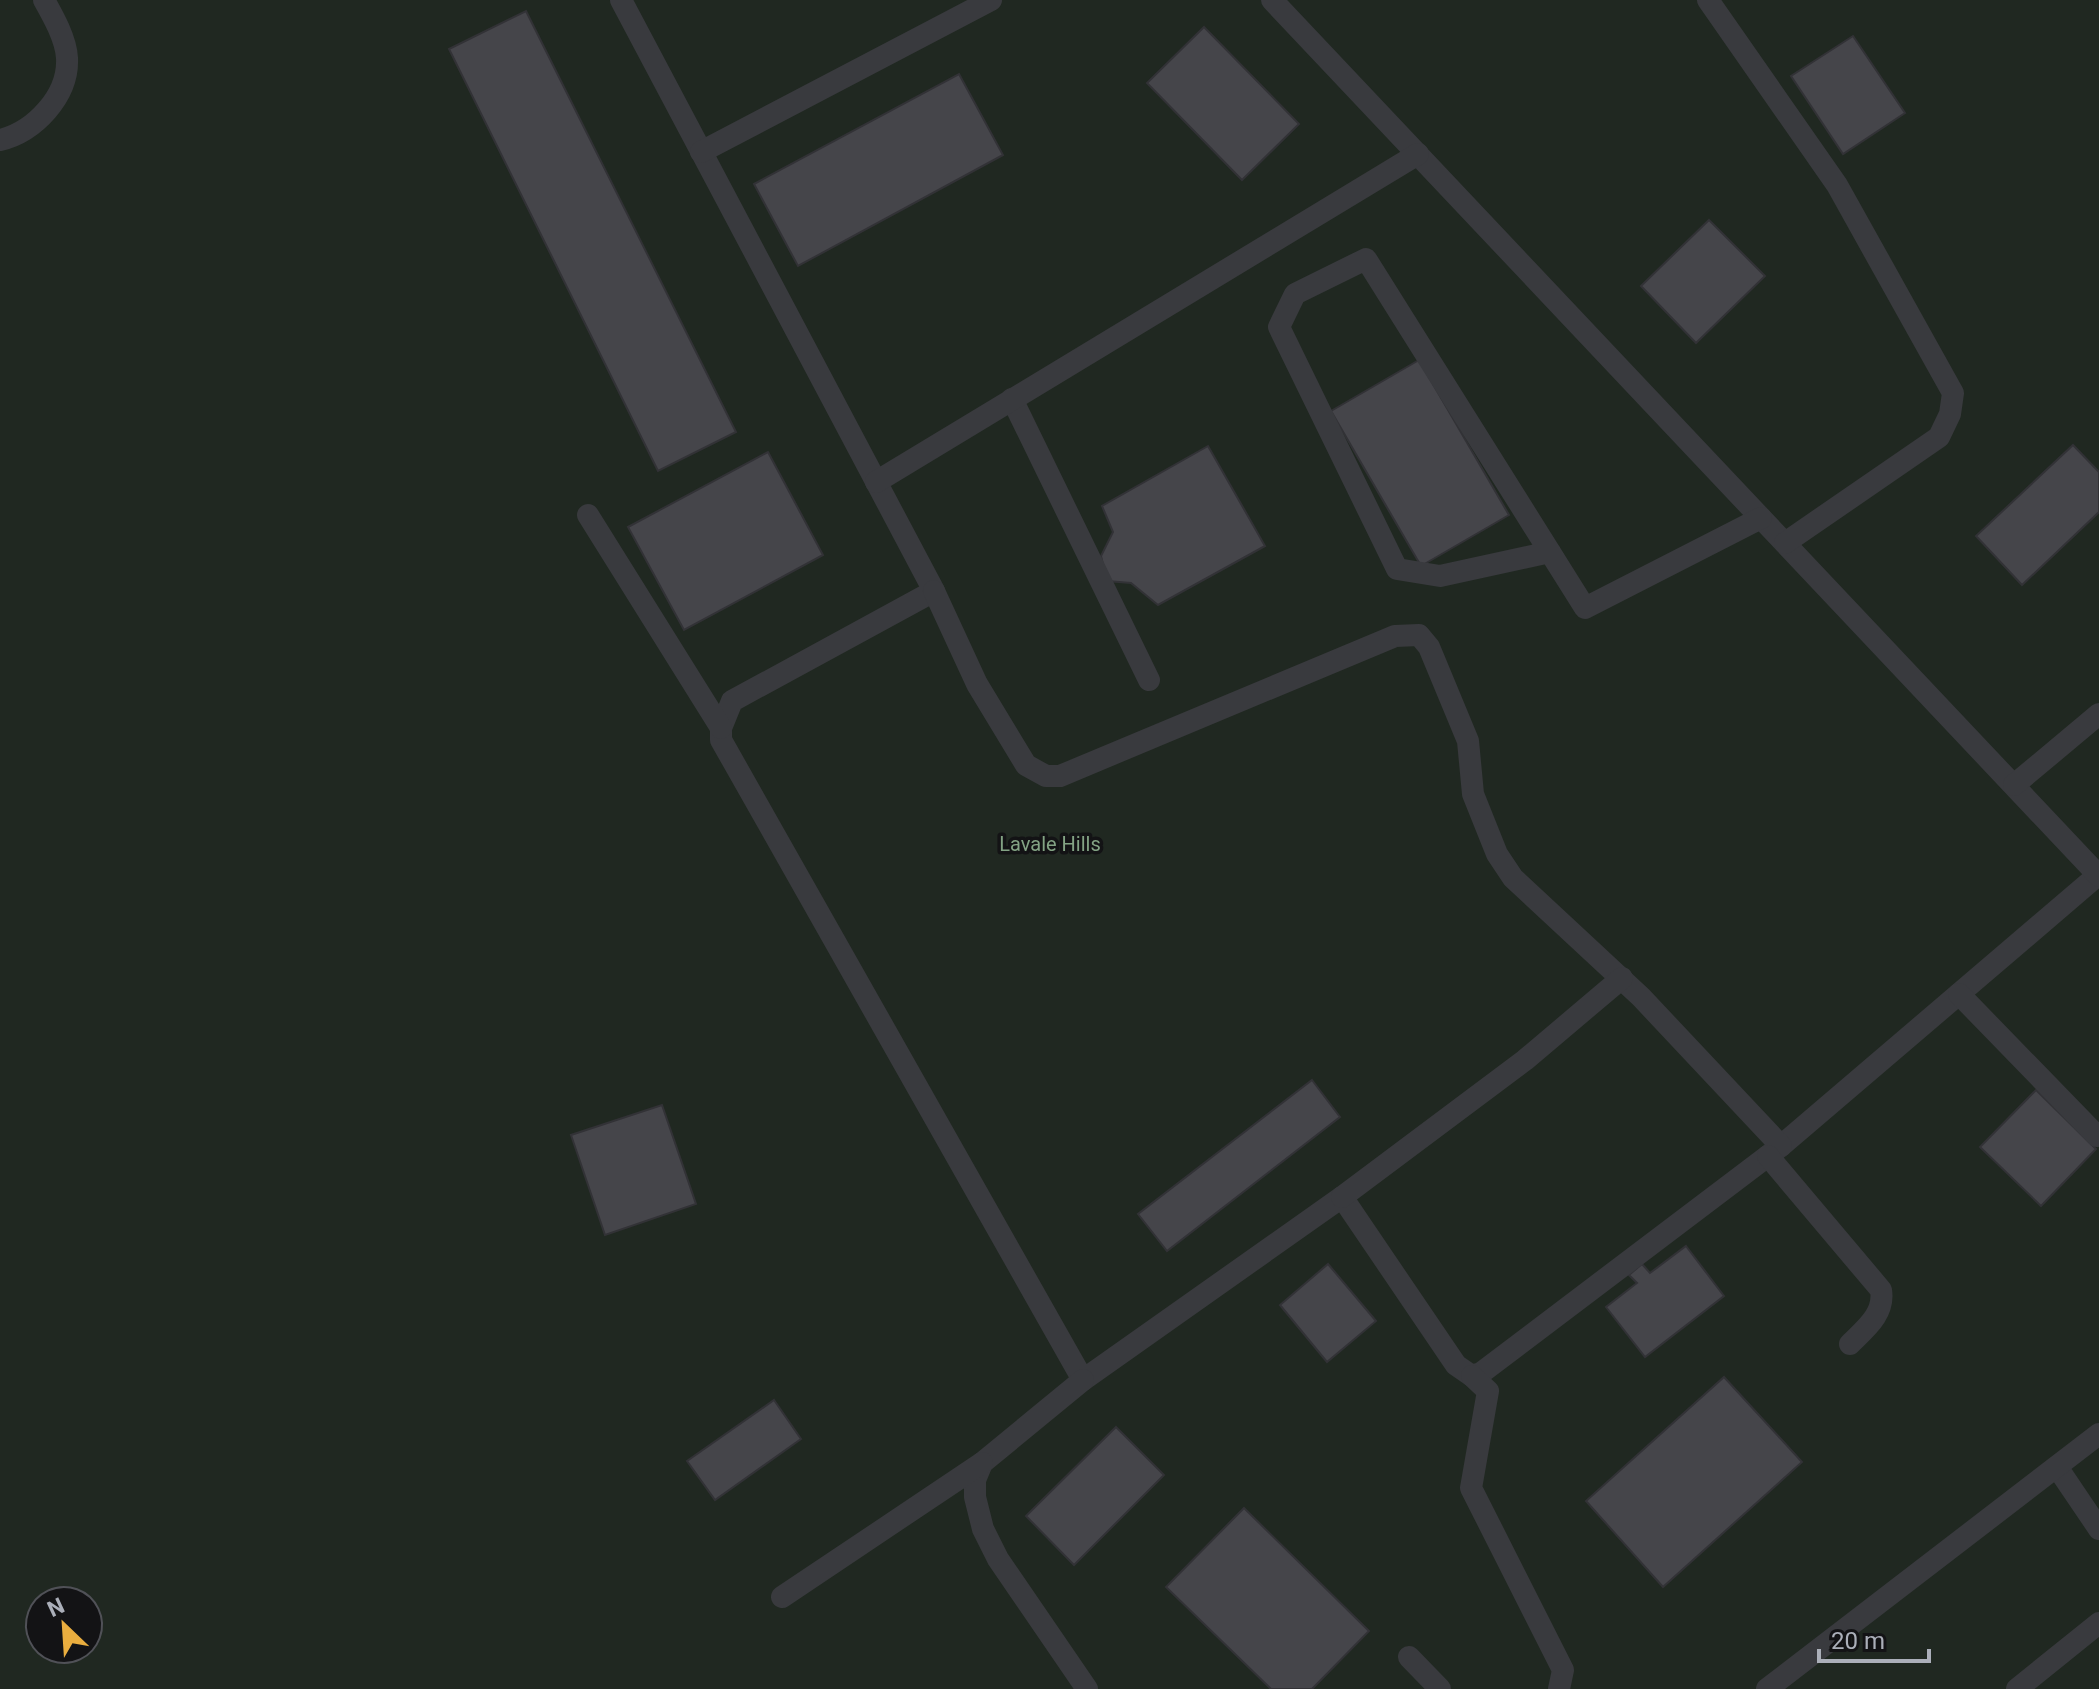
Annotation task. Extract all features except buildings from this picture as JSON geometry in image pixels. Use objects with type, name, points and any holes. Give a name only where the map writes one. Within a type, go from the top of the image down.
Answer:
[{"type":"lane","points":[[0,140],[34,123],[56,100],[64,76],[67,59],[62,39],[44,0]]},
{"type":"lane","points":[[621,0],[934,591],[984,696],[1026,765],[1046,776],[1060,776],[1395,636],[1419,635],[1429,647],[1468,741],[1473,794],[1497,854],[1513,878],[1622,978],[1775,1151],[1881,1290],[1883,1301],[1875,1319],[1850,1344]]},
{"type":"lane","points":[[701,152],[991,0]]},
{"type":"lane","points":[[1272,0],[2099,875],[1775,1151],[1489,1369],[1472,1376]]},
{"type":"lane","points":[[1294,0],[1299,29]]},
{"type":"lane","points":[[1708,0],[1837,185],[1953,393],[1950,414],[1939,437],[1785,543]]},
{"type":"lane","points":[[876,482],[1418,154]]},
{"type":"lane","points":[[1550,552],[1440,576],[1397,569],[1279,327],[1295,294],[1366,259],[1550,552],[1585,608],[1761,518]]},
{"type":"lane","points":[[1012,399],[1149,680]]},
{"type":"lane","points":[[588,515],[721,728]]},
{"type":"lane","points":[[934,591],[732,701],[721,728],[721,740],[1083,1380]]},
{"type":"lane","points":[[2014,785],[2099,714]]},
{"type":"lane","points":[[782,1597],[982,1463],[1083,1380],[1342,1197],[1525,1060],[1622,978]]},
{"type":"lane","points":[[1959,994],[2097,1136]]},
{"type":"lane","points":[[1342,1197],[1456,1365],[1488,1391],[1471,1488],[1563,1670],[1559,1689]]},
{"type":"lane","points":[[1767,1689],[2099,1434]]},
{"type":"lane","points":[[982,1463],[975,1480],[975,1497],[983,1529],[998,1559],[1087,1689]]},
{"type":"lane","points":[[2057,1467],[2099,1529]]},
{"type":"lane","points":[[2017,1689],[2099,1623]]},
{"type":"lane","points":[[1409,1657],[1440,1689]]},
{"type":"green space","name":"Lavale Hills","points":[[0,0],[2099,0],[2099,1689],[0,1689]]}]
